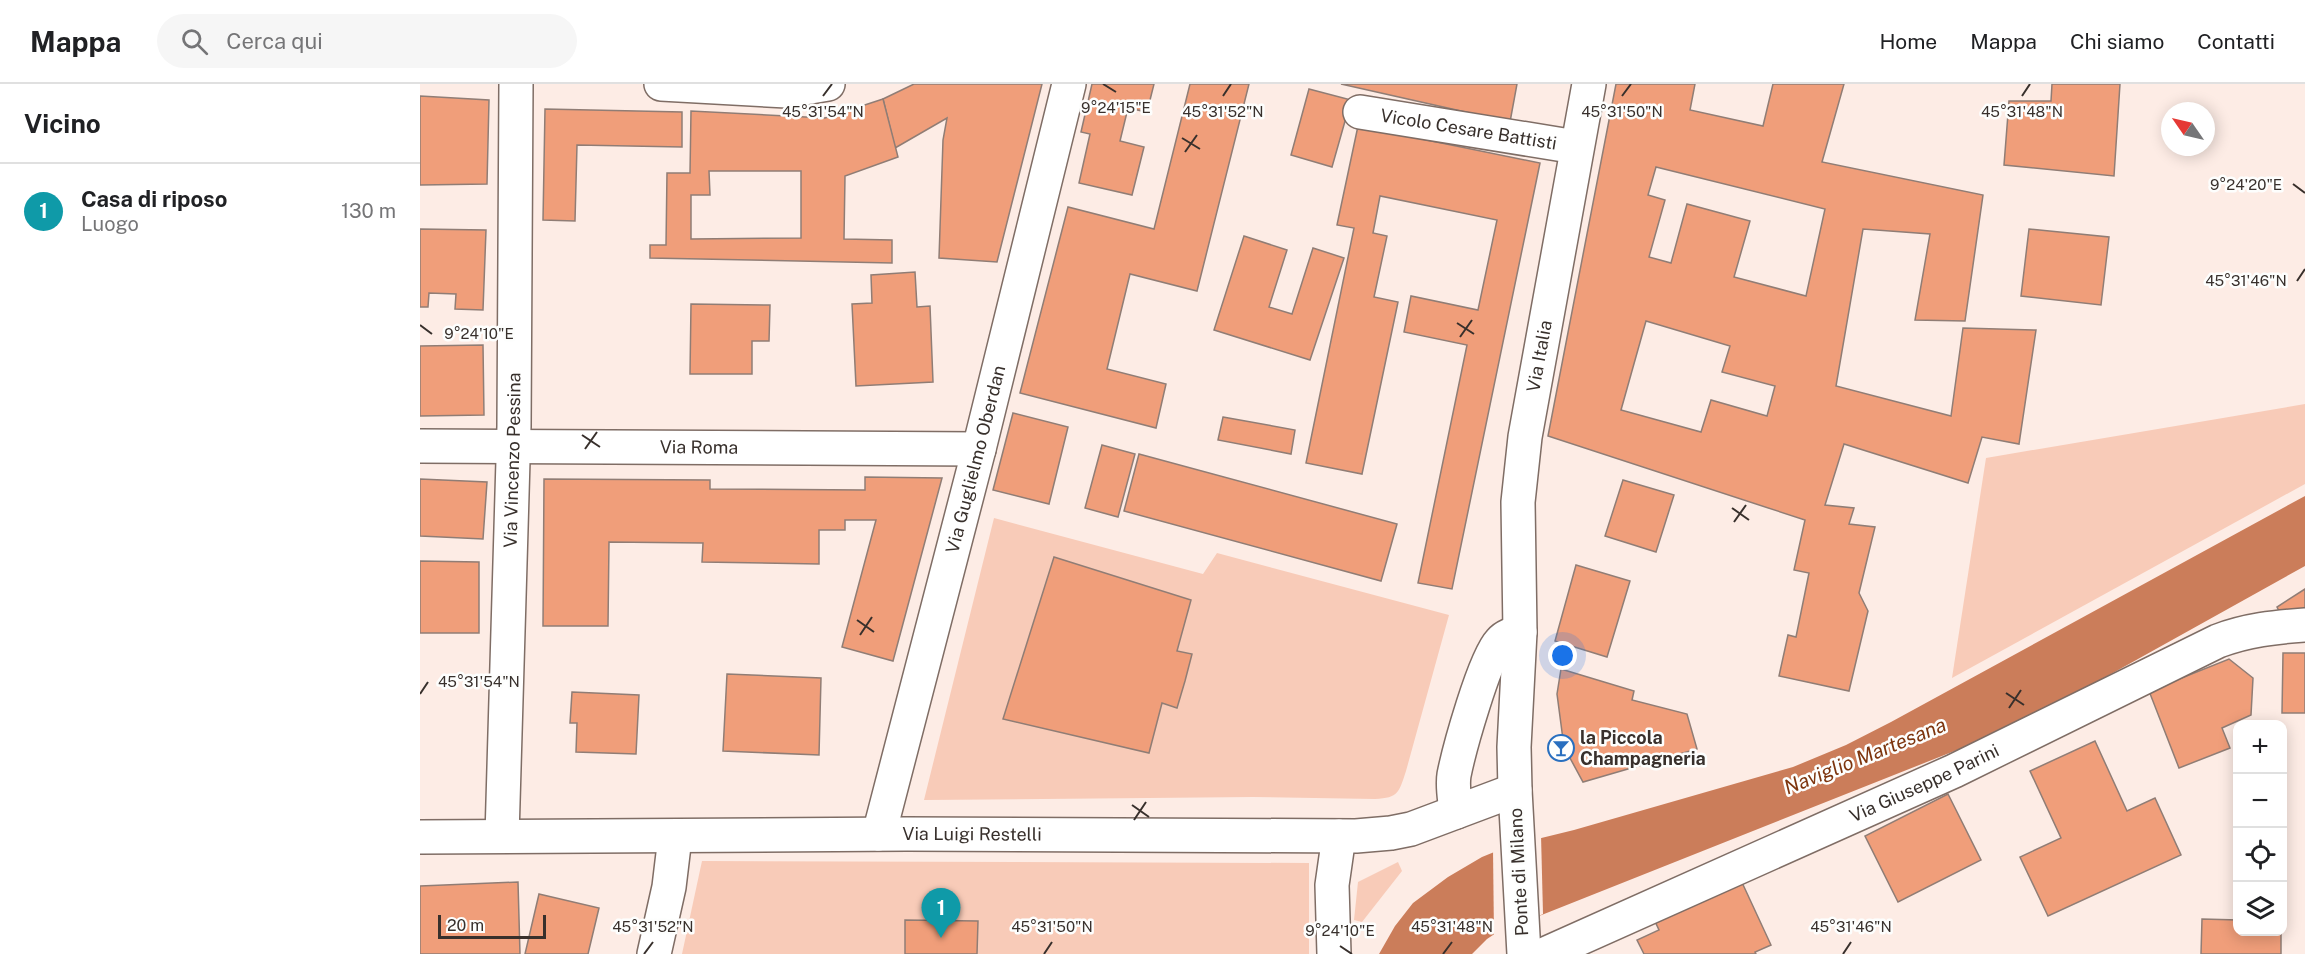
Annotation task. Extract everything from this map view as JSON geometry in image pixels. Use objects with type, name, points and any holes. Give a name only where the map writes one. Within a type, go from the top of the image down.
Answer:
[{"type":"street","name":"Via Vincenzo Pessina","points":[[502,836],[513,446],[516,84]]},
{"type":"street","points":[[661,84],[787,91],[828,84]]},
{"type":"street","name":"Via Guglielmo Oberdan","points":[[879,834],[979,449],[1069,84]]},
{"type":"street","name":"Via Italia","points":[[1515,790],[1514,747],[1520,632],[1518,502],[1521,466],[1589,84]]},
{"type":"street","name":"Vicolo Cesare Battisti","points":[[1360,112],[1576,147]]},
{"type":"street","name":"Via Roma","points":[[420,446],[979,449]]},
{"type":"street","name":"Via Giuseppe Parini","points":[[1545,954],[1954,771],[2201,648],[2236,634],[2305,625]]},
{"type":"street","points":[[1456,812],[1454,778],[1460,749],[1486,670],[1499,643],[1507,636],[1520,632]]},
{"type":"street","name":"Via Luigi Restelli","points":[[420,837],[879,834],[1339,836],[1391,833],[1431,822],[1515,790]]},
{"type":"street","name":"Ponte di Milano","points":[[1515,790],[1523,939]]},
{"type":"street","points":[[1334,954],[1332,885],[1339,836]]},
{"type":"street","points":[[654,954],[669,887],[675,837]]},
{"type":"shaded area","points":[[2305,404],[2305,484],[1952,678],[1986,458]]},
{"type":"shaded area","points":[[994,518],[1203,574],[1217,553],[1449,615],[1406,771],[1397,792],[1389,797],[1375,799],[1253,797],[924,800]]},
{"type":"shaded area","points":[[702,861],[1309,863],[1309,954],[682,954]]},
{"type":"shaded area","points":[[1398,862],[1402,871],[1362,922],[1354,920],[1358,882]]},
{"type":"water","name":"Naviglio Martesana","points":[[2305,496],[2305,566],[1998,737],[1957,750],[1496,933],[1472,954],[1379,954],[1395,926],[1413,903],[1448,877],[1482,857],[1509,846],[1574,830],[1793,767],[1846,745]]},
{"type":"pier","points":[[1541,835],[1543,914],[1494,937],[1493,849]]},
{"type":"building","points":[[914,84],[1042,84],[997,262],[939,258],[943,140],[947,118],[895,148],[883,99]]},
{"type":"building","points":[[1092,84],[1154,84],[1147,112],[1128,108],[1120,141],[1144,147],[1132,195],[1079,183],[1090,134],[1081,132]]},
{"type":"building","points":[[1190,84],[1249,84],[1197,291],[1130,274],[1107,369],[1166,384],[1156,428],[1020,393],[1068,207],[1154,229]]},
{"type":"building","points":[[1341,84],[1517,84],[1510,122]]},
{"type":"building","points":[[1616,84],[1695,84],[1690,110],[1763,126],[1773,84],[1844,84],[1822,162],[1983,195],[1965,321],[1915,320],[1930,234],[1863,229],[1836,386],[1951,416],[1963,328],[2036,330],[2019,444],[1982,437],[1968,483],[1844,444],[1825,505],[1854,508],[1849,524],[1875,527],[1859,593],[1868,611],[1849,691],[1779,676],[1788,635],[1796,637],[1809,573],[1794,570],[1805,520],[1548,436]],"holes":[[[1656,167],[1825,209],[1806,296],[1734,277],[1750,221],[1687,204],[1671,263],[1649,257],[1665,200],[1648,195]],[[1646,321],[1730,346],[1722,372],[1775,386],[1767,416],[1711,400],[1701,432],[1621,410]]]},
{"type":"building","points":[[2052,84],[2120,84],[2114,176],[2004,165],[2009,101],[2051,101]]},
{"type":"building","points":[[1309,89],[1351,100],[1332,167],[1291,155]]},
{"type":"building","points":[[420,96],[489,100],[487,184],[420,185]]},
{"type":"building","points":[[883,99],[898,157],[845,176],[844,239],[892,240],[892,263],[650,258],[650,245],[666,245],[667,173],[690,173],[691,111],[825,118]],"holes":[[[709,171],[801,171],[801,238],[691,239],[691,195],[710,195]]]},
{"type":"building","points":[[545,109],[682,112],[682,147],[577,145],[575,221],[543,220]]},
{"type":"building","points":[[1358,126],[1540,163],[1452,589],[1418,583],[1467,345],[1404,332],[1411,296],[1478,310],[1497,220],[1380,196],[1373,233],[1387,236],[1374,297],[1398,302],[1362,474],[1306,463],[1354,228],[1337,225]]},
{"type":"building","points":[[420,229],[486,230],[483,310],[455,309],[456,294],[429,293],[428,307],[420,307]]},
{"type":"building","points":[[2029,229],[2109,237],[2101,305],[2021,296]]},
{"type":"building","points":[[1244,236],[1287,250],[1269,307],[1292,314],[1313,248],[1344,258],[1310,360],[1214,330]]},
{"type":"building","points":[[915,272],[917,307],[930,306],[933,382],[856,386],[852,304],[872,303],[871,275]]},
{"type":"building","points":[[691,304],[770,305],[769,341],[752,341],[752,374],[690,374]]},
{"type":"building","points":[[483,345],[484,415],[420,416],[420,346]]},
{"type":"building","points":[[1013,413],[1068,427],[1049,504],[993,490]]},
{"type":"building","points":[[1223,417],[1295,430],[1291,454],[1218,440]]},
{"type":"building","points":[[1102,445],[1135,454],[1118,517],[1085,508]]},
{"type":"building","points":[[1139,454],[1397,524],[1381,581],[1124,511]]},
{"type":"building","points":[[865,477],[942,478],[893,661],[842,647],[876,520],[845,520],[845,530],[819,530],[819,564],[702,562],[703,543],[609,542],[608,626],[543,626],[544,479],[710,480],[710,489],[865,490]]},
{"type":"building","points":[[420,479],[487,482],[483,539],[420,536]]},
{"type":"building","points":[[1623,480],[1674,495],[1656,552],[1605,536]]},
{"type":"building","points":[[1054,557],[1191,600],[1177,651],[1192,654],[1185,681],[1177,708],[1162,703],[1149,753],[1003,719]]},
{"type":"building","points":[[420,561],[479,562],[479,633],[420,633]]},
{"type":"building","points":[[1576,565],[1630,581],[1607,657],[1555,641]]},
{"type":"building","points":[[2305,589],[2305,613],[2283,619],[2277,607]]},
{"type":"building","points":[[2283,653],[2305,653],[2305,713],[2282,713]]},
{"type":"building","points":[[2229,659],[2253,678],[2251,715],[2240,720],[2233,720],[2233,723],[2222,728],[2230,748],[2179,768],[2149,691]]},
{"type":"building","points":[[1561,669],[1634,691],[1632,700],[1687,714],[1697,749],[1583,782],[1564,747],[1557,694]]},
{"type":"building","points":[[727,674],[821,678],[819,755],[723,751]]},
{"type":"building","points":[[572,692],[639,695],[636,754],[576,752],[577,723],[570,723]]},
{"type":"building","points":[[2095,741],[2127,811],[2155,798],[2181,855],[2048,916],[2020,857],[2061,838],[2030,771]]},
{"type":"building","points":[[1948,794],[1981,860],[1898,902],[1865,836]]},
{"type":"building","points":[[1739,876],[1771,945],[1755,952],[1756,954],[1644,954],[1637,940],[1659,930],[1652,915]]},
{"type":"building","points":[[518,882],[520,954],[420,954],[420,886]]},
{"type":"building","points":[[539,894],[599,908],[588,954],[525,954]]},
{"type":"building","points":[[2202,919],[2233,920],[2233,936],[2281,936],[2281,954],[2201,954]]},
{"type":"building","points":[[905,920],[978,921],[977,954],[905,954]]},
{"type":"place","name":"la Piccola Champagneria","points":[[1561,748]]},
{"type":"place","name":"Casa di riposo","points":[[941,938]]}]
